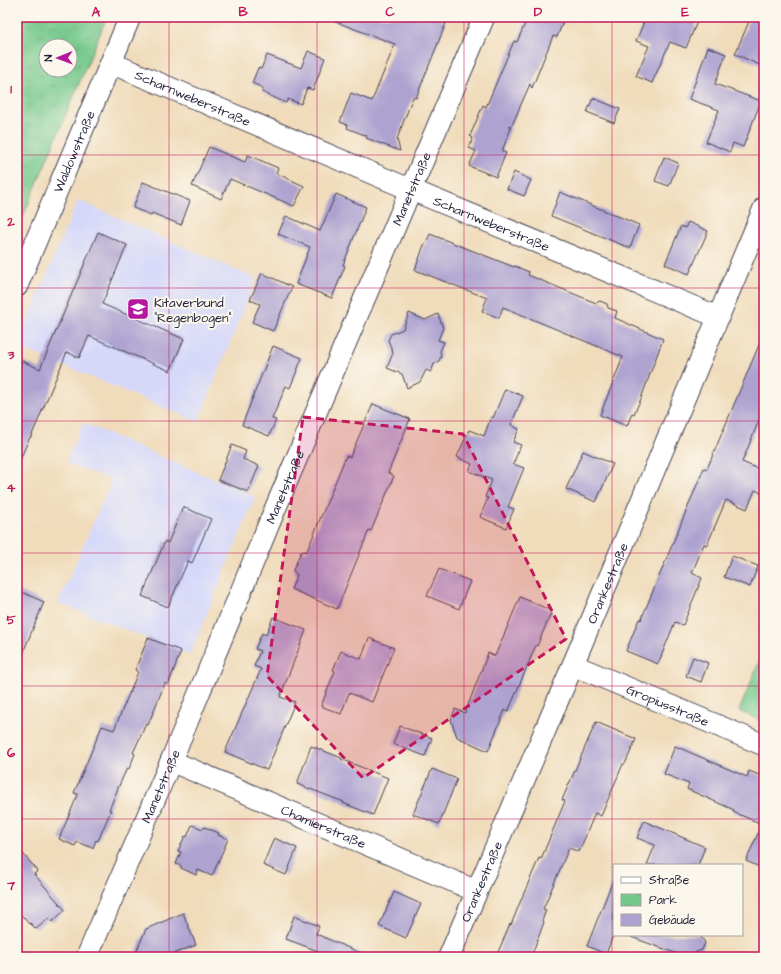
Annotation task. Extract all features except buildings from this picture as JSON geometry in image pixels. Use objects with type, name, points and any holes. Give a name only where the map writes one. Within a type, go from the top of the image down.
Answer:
[{"type":"street","name":"Waldowstraße","points":[[17,286],[130,17]]},
{"type":"street","name":"Manetstraße","points":[[87,957],[484,17]]},
{"type":"street","name":"Scharnweberstraße","points":[[111,63],[410,190],[718,317]]},
{"type":"street","name":"Orankestraße","points":[[449,957],[764,208]]},
{"type":"street","name":"Gropiusstraße","points":[[573,665],[764,745]]},
{"type":"street","name":"Chamierstraße","points":[[171,761],[476,891]]},
{"type":"highlighted area","points":[[303,417],[463,434],[566,639],[363,778],[267,676]]},
{"type":"shaded area","name":"Kitaverbund \"Regenbogen\"","points":[[78,200],[256,279],[198,422],[17,346]]},
{"type":"shaded area","points":[[83,423],[255,497],[190,655],[58,603],[112,480],[66,463]]},
{"type":"green space","points":[[17,17],[107,17],[17,231]]},
{"type":"green space","points":[[764,650],[764,722],[739,711]]},
{"type":"place","name":"Kitaverbund \"Regenbogen\"","points":[[138,309]]}]
